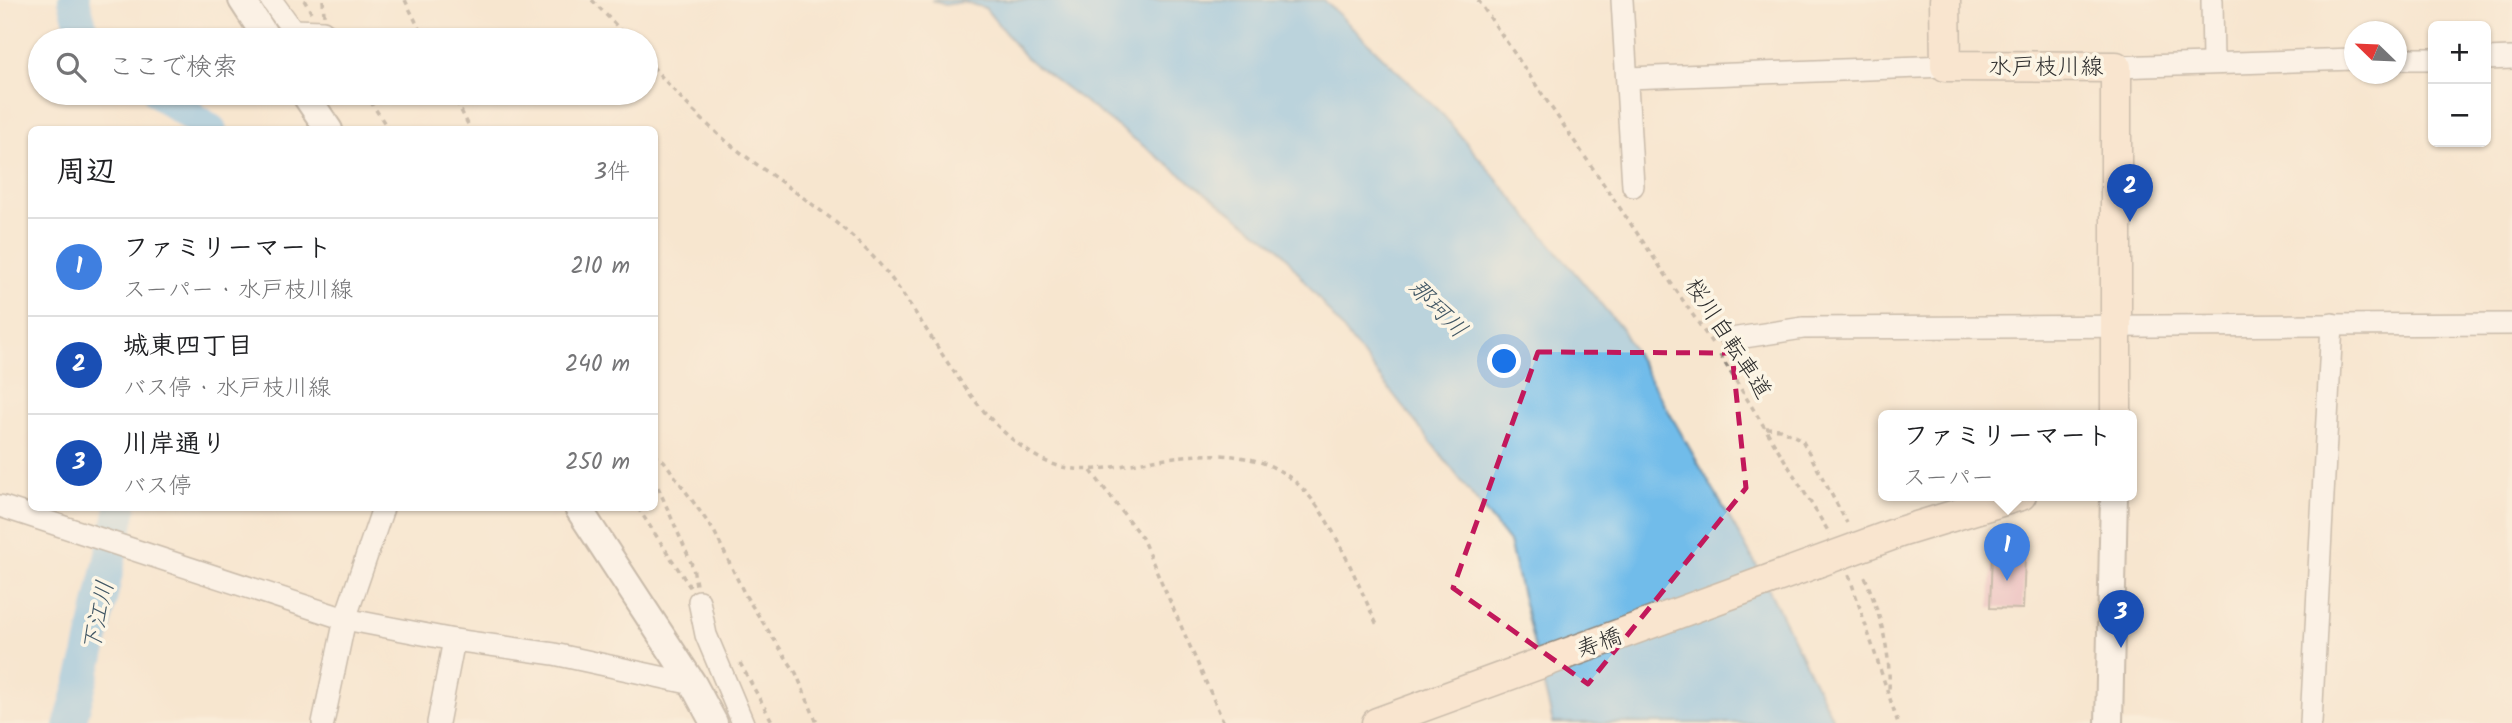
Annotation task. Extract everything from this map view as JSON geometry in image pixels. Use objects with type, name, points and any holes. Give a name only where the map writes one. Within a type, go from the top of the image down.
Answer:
[{"type":"main road","points":[[1945,0],[1946,66]]},
{"type":"main road","name":"水戸枝川線","points":[[1946,66],[2116,66],[2116,410]]},
{"type":"main road","points":[[1830,558],[1900,532],[2001,501]]},
{"type":"main road","name":"寿橋","points":[[1377,723],[1830,558]]},
{"type":"street","points":[[242,0],[260,28]]},
{"type":"street","points":[[271,0],[292,28]]},
{"type":"street","points":[[1622,0],[1633,186]]},
{"type":"street","points":[[2212,0],[2213,62]]},
{"type":"street","points":[[2491,59],[2512,58]]},
{"type":"street","points":[[2407,59],[2428,59]]},
{"type":"street","points":[[2116,66],[2344,60]]},
{"type":"street","points":[[1628,78],[1946,66]]},
{"type":"street","points":[[312,105],[327,126]]},
{"type":"street","points":[[2311,723],[2332,324]]},
{"type":"street","points":[[1731,339],[1802,328],[2512,324]]},
{"type":"street","points":[[2109,723],[2114,501]]},
{"type":"street","points":[[0,506],[345,620],[454,640],[554,654],[693,684]]},
{"type":"street","points":[[323,723],[345,620],[382,511]]},
{"type":"street","points":[[580,511],[693,684],[714,723]]},
{"type":"street","points":[[699,601],[706,635],[743,723]]},
{"type":"street","points":[[438,723],[454,640]]},
{"type":"path","points":[[405,0],[419,28]]},
{"type":"path","points":[[592,0],[618,28]]},
{"type":"path","name":"桜川自転車道","points":[[1478,0],[1624,211],[1766,428],[1830,558],[1889,694],[1898,723]]},
{"type":"path","points":[[658,73],[679,97],[730,144],[817,208],[876,260],[989,417],[1041,458],[1068,469],[1091,471],[1149,460],[1207,455],[1247,457],[1277,468],[1305,489],[1328,518],[1377,625]]},
{"type":"path","points":[[373,105],[386,126]]},
{"type":"path","points":[[458,105],[469,126]]},
{"type":"path","points":[[1766,428],[1780,429],[1802,440],[1847,523]]},
{"type":"path","points":[[658,457],[664,461],[714,531],[746,595],[796,673],[817,723]]},
{"type":"path","points":[[1091,471],[1142,538],[1224,723]]},
{"type":"path","points":[[658,487],[693,567],[699,601]]},
{"type":"path","points":[[1865,577],[1884,629],[1891,664],[1889,694]]},
{"type":"highlighted area","points":[[1538,352],[1732,353],[1746,488],[1588,684],[1453,588]]},
{"type":"water","name":"那珂川","points":[[931,0],[1324,0],[1444,116],[1621,328],[1758,568],[1835,723],[1553,723],[1509,542],[1279,248],[1025,57],[985,8],[963,2],[945,5]]},
{"type":"building","points":[[1992,553],[2025,555],[2023,609],[1990,608]]},
{"type":"waterway","name":"下江川","points":[[74,0],[82,28]]},
{"type":"waterway","name":"下江川","points":[[176,105],[205,126]]},
{"type":"waterway","name":"下江川","points":[[70,723],[89,656],[120,511]]},
{"type":"place","name":"城東四丁目","points":[[2130,222]]},
{"type":"place","name":"ファミリーマート","points":[[2007,581]]},
{"type":"place","name":"川岸通り","points":[[2121,648]]}]
